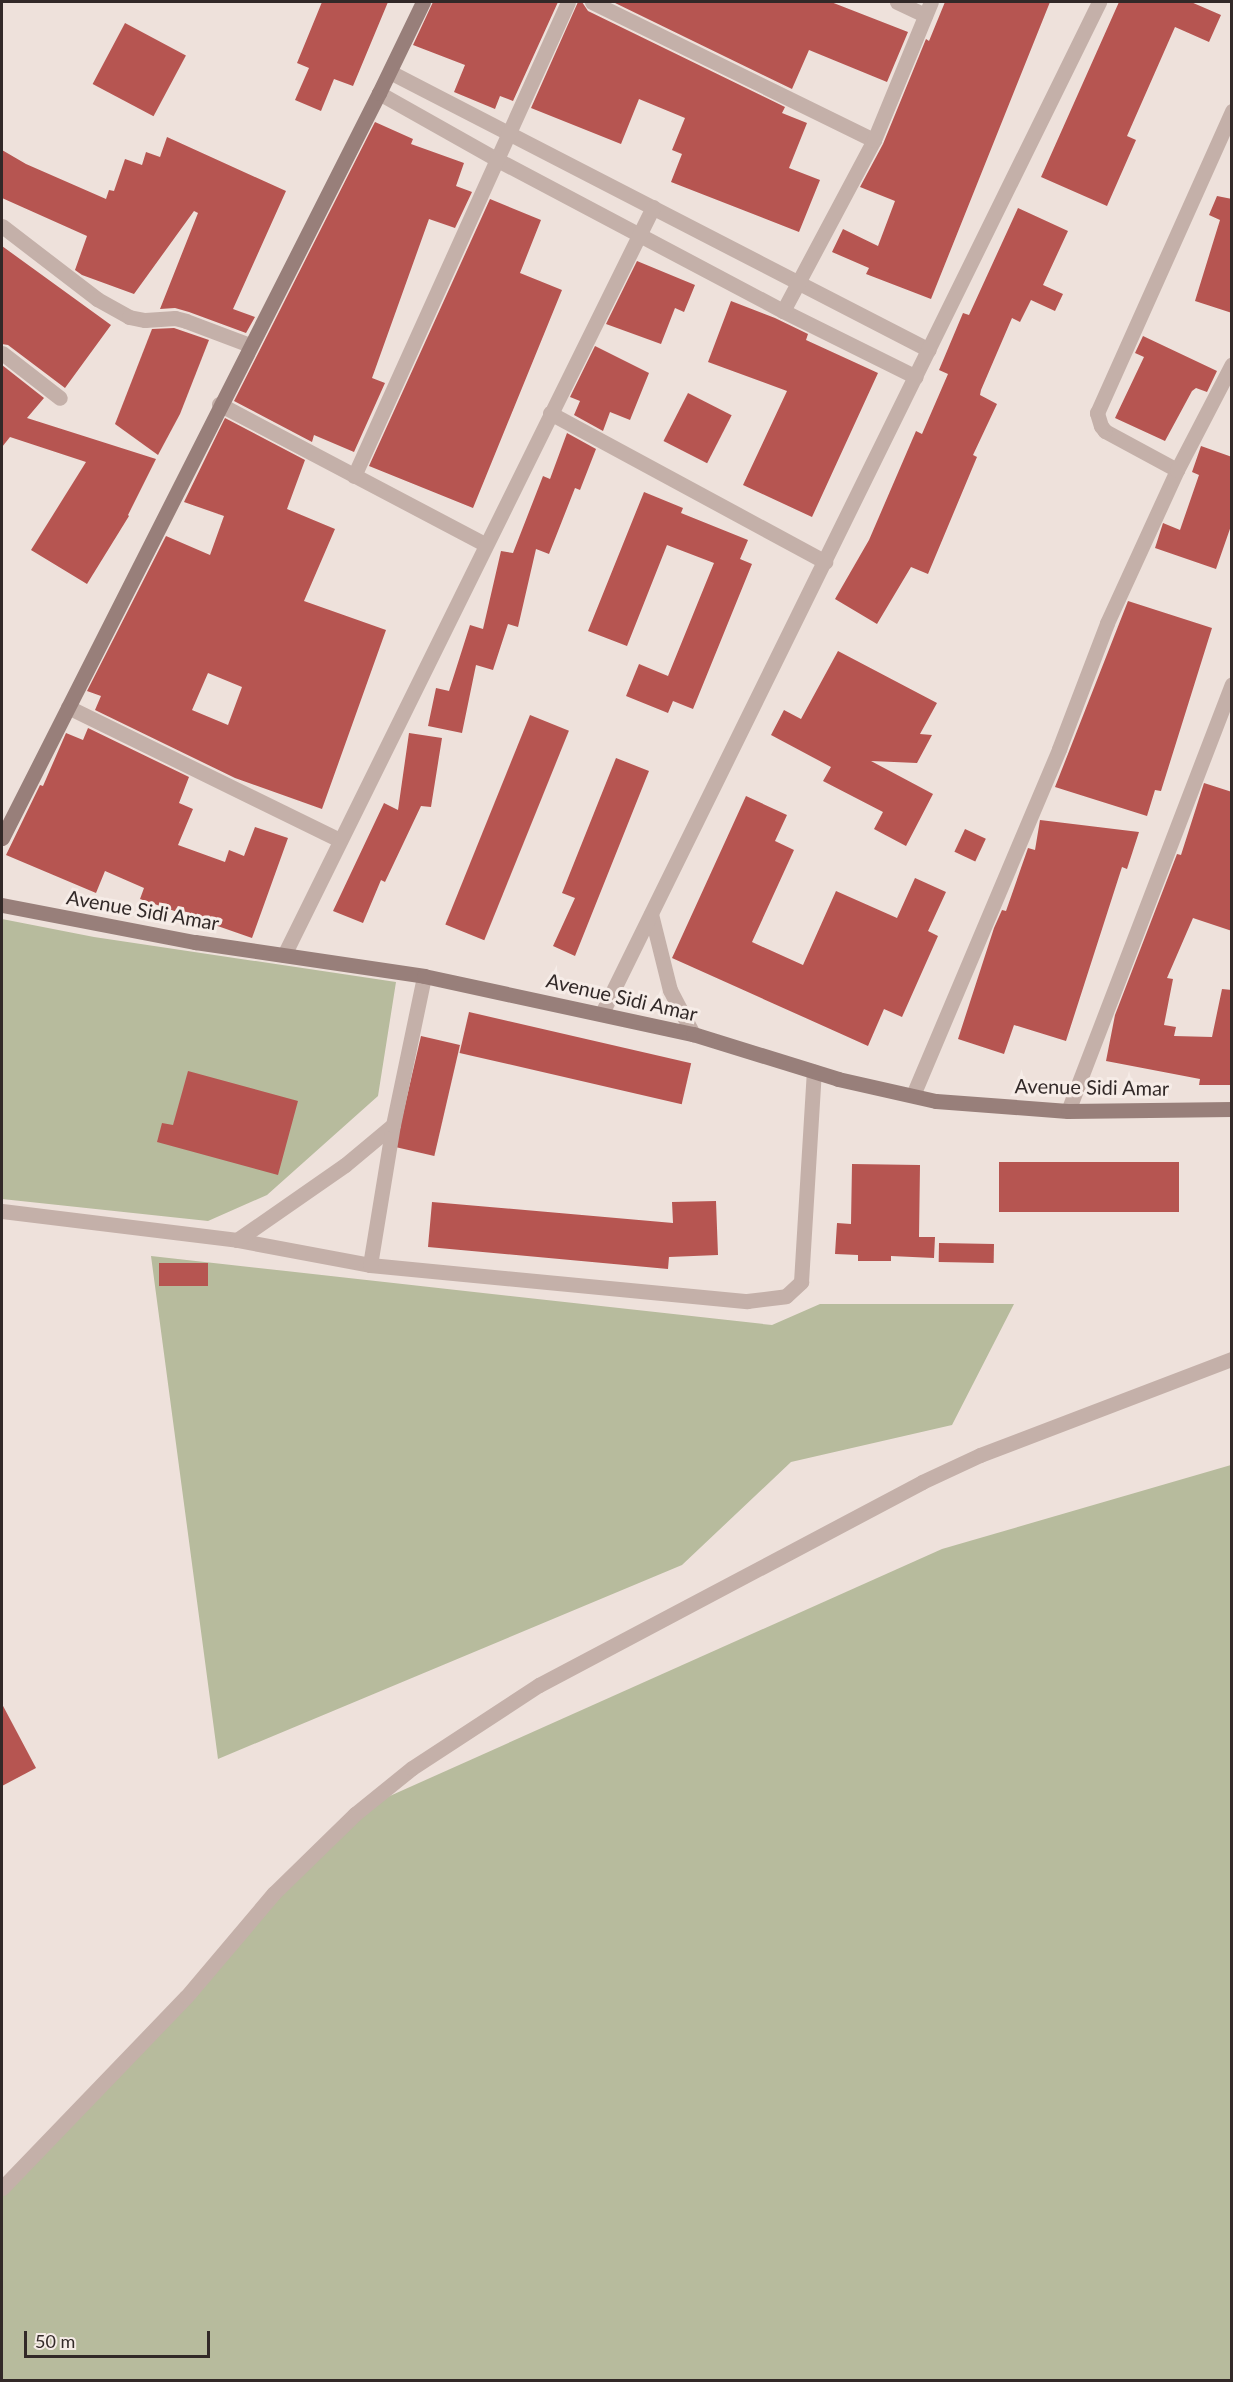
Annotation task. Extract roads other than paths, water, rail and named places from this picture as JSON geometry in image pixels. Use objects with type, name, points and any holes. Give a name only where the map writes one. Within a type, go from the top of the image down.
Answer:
[{"type":"street","points":[[2,838],[219,404],[390,72],[423,2]]},
{"type":"street","points":[[354,476],[568,2]]},
{"type":"street","points":[[592,2],[874,140]]},
{"type":"street","points":[[783,311],[874,140],[928,8],[897,2]]},
{"type":"street","points":[[602,1013],[1099,2]]},
{"type":"street","points":[[390,72],[653,207],[797,285],[929,350]]},
{"type":"street","points":[[379,93],[496,159],[783,311],[916,377]]},
{"type":"street","points":[[1177,470],[1105,431],[1096,413],[1232,111]]},
{"type":"street","points":[[284,955],[653,207]]},
{"type":"street","points":[[2,226],[97,298],[129,317],[145,320],[175,318],[250,345]]},
{"type":"street","points":[[2,353],[60,398]]},
{"type":"street","points":[[913,1095],[1059,749],[1107,623],[1177,470],[1232,364]]},
{"type":"street","points":[[219,404],[485,544]]},
{"type":"street","points":[[550,413],[825,562]]},
{"type":"street","points":[[1068,1111],[1232,684]]},
{"type":"street","points":[[68,707],[340,840]]},
{"type":"street","name":"Avenue Sidi Amar","points":[[2,905],[195,942],[424,976],[602,1013],[693,1034],[838,1079],[936,1101],[1068,1111],[1232,1109]]},
{"type":"street","points":[[651,914],[670,990],[693,1034]]},
{"type":"street","points":[[370,1265],[393,1125],[424,976]]},
{"type":"street","points":[[2,1211],[146,1231],[237,1240],[370,1265],[747,1301],[786,1296],[801,1282],[814,1071]]},
{"type":"street","points":[[237,1240],[345,1165],[393,1125]]},
{"type":"street","points":[[2,2188],[186,1997],[274,1893],[368,1802],[412,1767],[539,1685],[922,1482],[980,1455],[1232,1359]]}]
